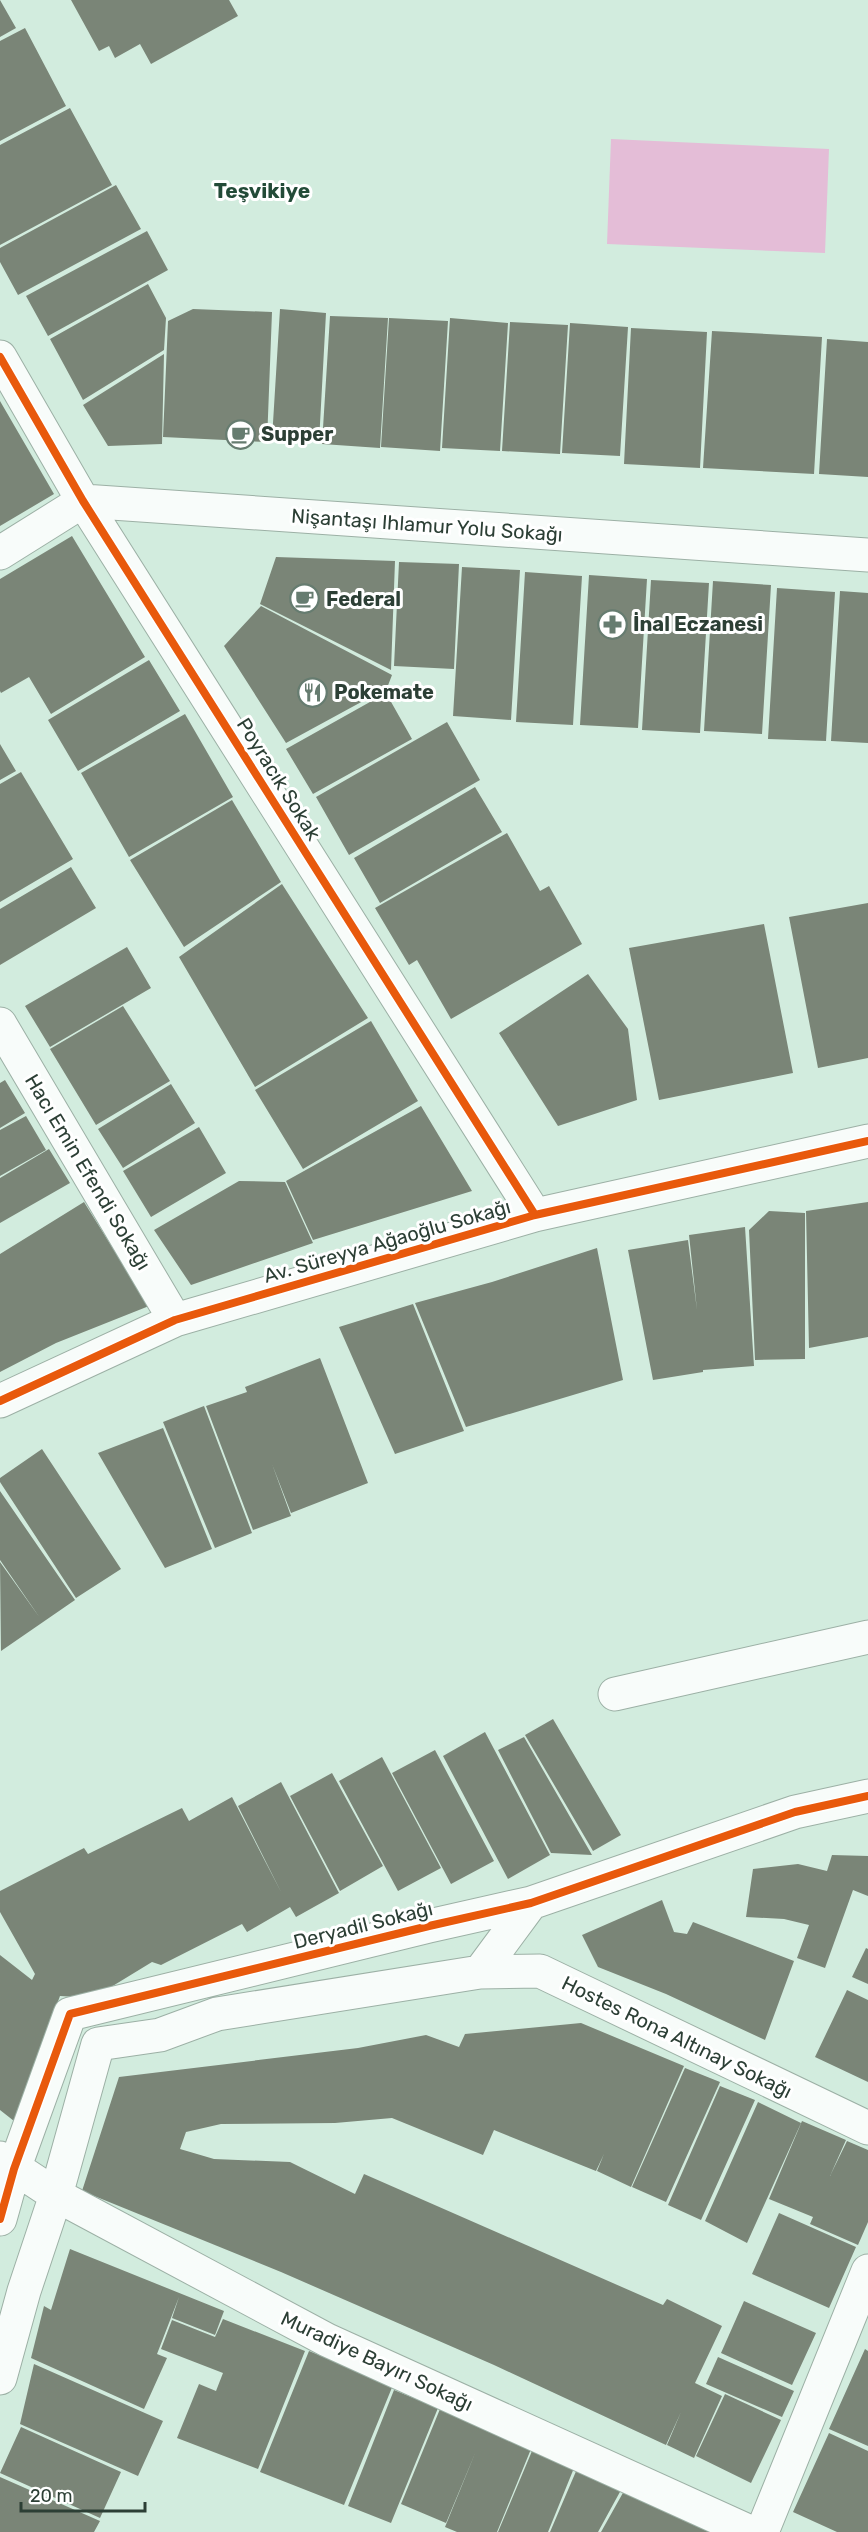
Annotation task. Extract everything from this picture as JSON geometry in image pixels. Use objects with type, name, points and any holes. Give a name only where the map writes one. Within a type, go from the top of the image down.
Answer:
[{"type":"street","name":"Poyracık Sokak","points":[[0,357],[83,501],[535,1215]]},
{"type":"street","points":[[0,553],[83,501]]},
{"type":"street","name":"Nişantaşı Ihlamur Yolu Sokağı","points":[[83,501],[868,555]]},
{"type":"street","name":"Hacı Emin Efendi Sokağı","points":[[0,1024],[175,1320]]},
{"type":"street","name":"Av. Süreyya Ağaoğlu Sokağı","points":[[0,1401],[175,1320],[535,1215],[868,1141]]},
{"type":"street","points":[[615,1694],[868,1636]]},
{"type":"street","name":"Deryadil Sokağı","points":[[0,2219],[7,2164],[70,2014],[429,1926],[531,1904],[795,1812],[868,1796]]},
{"type":"street","points":[[0,2378],[99,2044],[160,2035],[218,2014],[480,1972],[531,1904]]},
{"type":"street","name":"Hostes Rona Altınay Sokağı","points":[[480,1972],[540,1971],[868,2128]]},
{"type":"street","points":[[151,1995],[160,2035]]},
{"type":"street","name":"Muradiye Bayırı Sokağı","points":[[7,2164],[56,2195],[327,2340],[750,2532]]},
{"type":"street","points":[[762,2532],[868,2271]]},
{"type":"shaded area","points":[[611,139],[829,149],[825,253],[607,244]]},
{"type":"building","points":[[0,0],[16,28],[0,37]]},
{"type":"building","points":[[71,0],[229,0],[238,16],[151,64],[140,44],[115,58],[109,46],[99,51]]},
{"type":"building","points":[[25,28],[66,106],[0,141],[0,41]]},
{"type":"building","points":[[70,108],[112,185],[0,245],[0,145]]},
{"type":"building","points":[[116,185],[141,229],[18,295],[0,262],[0,248]]},
{"type":"building","points":[[147,231],[168,270],[48,336],[26,296]]},
{"type":"building","points":[[148,284],[166,318],[164,350],[83,400],[50,339]]},
{"type":"building","points":[[193,309],[272,312],[267,442],[163,437],[168,321]]},
{"type":"building","points":[[280,309],[326,313],[319,442],[272,439]]},
{"type":"building","points":[[330,316],[388,318],[380,448],[322,444]]},
{"type":"building","points":[[389,318],[448,321],[440,451],[381,447]]},
{"type":"building","points":[[450,318],[508,323],[500,451],[442,448]]},
{"type":"building","points":[[510,322],[568,325],[560,454],[502,451]]},
{"type":"building","points":[[570,323],[628,327],[620,456],[562,453]]},
{"type":"building","points":[[631,328],[707,332],[700,468],[624,464]]},
{"type":"building","points":[[712,331],[822,337],[814,474],[703,468]]},
{"type":"building","points":[[827,339],[868,342],[868,477],[819,474]]},
{"type":"building","points":[[164,354],[162,444],[108,446],[83,405]]},
{"type":"building","points":[[0,401],[54,494],[0,526]]},
{"type":"building","points":[[72,536],[145,657],[51,714],[29,677],[1,693],[0,691],[0,579]]},
{"type":"building","points":[[276,557],[395,561],[391,670],[260,604]]},
{"type":"building","points":[[399,562],[459,564],[454,669],[394,666]]},
{"type":"building","points":[[462,567],[520,570],[511,720],[453,716]]},
{"type":"building","points":[[525,572],[582,576],[573,725],[516,722]]},
{"type":"building","points":[[589,575],[647,579],[638,728],[580,725]]},
{"type":"building","points":[[651,580],[709,583],[700,733],[642,730]]},
{"type":"building","points":[[713,581],[771,585],[762,734],[704,731]]},
{"type":"building","points":[[777,588],[835,592],[826,741],[768,739]]},
{"type":"building","points":[[840,591],[868,593],[868,743],[831,741]]},
{"type":"building","points":[[261,606],[392,675],[387,688],[286,743],[224,646]]},
{"type":"building","points":[[149,660],[180,711],[78,771],[48,720]]},
{"type":"building","points":[[386,693],[412,739],[313,794],[286,749]]},
{"type":"building","points":[[185,714],[233,797],[129,857],[81,773]]},
{"type":"building","points":[[447,722],[480,780],[349,855],[316,797]]},
{"type":"building","points":[[0,744],[16,771],[0,780]]},
{"type":"building","points":[[21,772],[73,859],[0,902],[0,784]]},
{"type":"building","points":[[475,787],[502,832],[380,903],[354,858]]},
{"type":"building","points":[[232,800],[281,882],[184,947],[130,860]]},
{"type":"building","points":[[507,833],[540,891],[549,886],[582,944],[451,1019],[417,960],[409,965],[375,908]]},
{"type":"building","points":[[71,867],[96,908],[0,965],[0,909]]},
{"type":"building","points":[[282,884],[368,1018],[255,1087],[179,957]]},
{"type":"building","points":[[868,903],[868,1058],[818,1068],[789,917]]},
{"type":"building","points":[[764,924],[793,1073],[659,1100],[629,948]]},
{"type":"building","points":[[127,947],[151,988],[50,1047],[25,1006]]},
{"type":"building","points":[[588,974],[628,1029],[637,1100],[558,1126],[499,1033]]},
{"type":"building","points":[[123,1006],[170,1081],[96,1125],[50,1049]]},
{"type":"building","points":[[371,1021],[418,1101],[303,1169],[255,1090]]},
{"type":"building","points":[[5,1080],[25,1113],[0,1128],[0,1083]]},
{"type":"building","points":[[171,1084],[195,1123],[123,1168],[98,1129]]},
{"type":"building","points":[[421,1106],[472,1191],[313,1240],[286,1181]]},
{"type":"building","points":[[26,1116],[46,1150],[0,1176],[0,1130]]},
{"type":"building","points":[[199,1127],[226,1173],[151,1217],[123,1171]]},
{"type":"building","points":[[49,1149],[70,1183],[0,1223],[0,1178]]},
{"type":"building","points":[[239,1181],[285,1182],[313,1243],[191,1285],[154,1230]]},
{"type":"building","points":[[84,1202],[149,1306],[56,1343],[0,1372],[0,1254]]},
{"type":"building","points":[[868,1202],[868,1337],[809,1348],[806,1211]]},
{"type":"building","points":[[769,1211],[805,1213],[805,1359],[755,1360],[749,1230]]},
{"type":"building","points":[[745,1227],[754,1366],[703,1370],[703,1372],[653,1380],[628,1250],[688,1240],[697,1310],[689,1235]]},
{"type":"building","points":[[597,1248],[623,1380],[466,1427],[415,1303],[492,1282]]},
{"type":"building","points":[[413,1304],[464,1431],[395,1454],[339,1327]]},
{"type":"building","points":[[320,1358],[368,1483],[291,1513],[272,1464],[291,1516],[253,1530],[206,1406],[247,1392],[245,1387]]},
{"type":"building","points":[[204,1406],[252,1533],[215,1548],[163,1422]]},
{"type":"building","points":[[163,1428],[212,1549],[165,1568],[98,1453]]},
{"type":"building","points":[[42,1449],[121,1569],[76,1598],[0,1482],[0,1478]]},
{"type":"building","points":[[0,1491],[75,1600],[1,1651],[0,1562],[40,1618],[0,1560]]},
{"type":"building","points":[[553,1719],[621,1835],[593,1851],[525,1735]]},
{"type":"building","points":[[485,1732],[550,1855],[508,1879],[443,1756]]},
{"type":"building","points":[[524,1737],[592,1855],[551,1853],[498,1750]]},
{"type":"building","points":[[435,1750],[494,1861],[451,1884],[392,1773]]},
{"type":"building","points":[[382,1757],[441,1868],[398,1891],[339,1781]]},
{"type":"building","points":[[332,1773],[383,1866],[340,1891],[290,1796]]},
{"type":"building","points":[[281,1782],[339,1893],[296,1917],[290,1907],[247,1932],[242,1924],[161,1965],[152,1962],[93,1998],[60,1996],[14,2121],[0,2110],[0,1955],[32,1980],[35,1974],[0,1912],[0,1891],[84,1848],[88,1854],[182,1808],[189,1821],[232,1797],[281,1892],[238,1806]]},
{"type":"building","points":[[832,1855],[868,1856],[868,1896],[853,1890],[825,1968],[797,1958],[809,1925],[784,1919],[746,1917],[753,1869],[798,1864],[827,1871]]},
{"type":"building","points":[[662,1900],[674,1932],[687,1934],[693,1922],[794,1961],[765,2040],[666,1994],[598,1967],[582,1935]]},
{"type":"building","points":[[866,1948],[868,1949],[868,1984],[852,1977]]},
{"type":"building","points":[[847,1990],[868,2000],[868,2082],[815,2057]]},
{"type":"building","points":[[581,2023],[684,2066],[631,2187],[597,2171],[604,2154],[596,2171],[494,2130],[483,2155],[392,2118],[335,2123],[221,2124],[186,2132],[180,2149],[214,2159],[290,2162],[355,2194],[364,2174],[663,2305],[667,2299],[722,2326],[695,2383],[722,2396],[694,2458],[667,2445],[681,2412],[666,2445],[494,2365],[281,2272],[82,2191],[119,2077],[358,2048],[426,2035],[459,2047],[465,2034]]},
{"type":"building","points":[[685,2068],[720,2082],[666,2202],[632,2187]]},
{"type":"building","points":[[720,2086],[755,2100],[701,2220],[668,2205]]},
{"type":"building","points":[[758,2102],[801,2123],[747,2243],[705,2221]]},
{"type":"building","points":[[802,2121],[846,2140],[830,2176],[847,2141],[868,2150],[868,2222],[858,2245],[810,2224],[813,2217],[769,2199]]},
{"type":"building","points":[[779,2213],[856,2247],[829,2308],[752,2274]]},
{"type":"building","points":[[70,2249],[224,2311],[215,2335],[172,2318],[179,2297],[157,2354],[167,2358],[144,2409],[31,2358],[44,2306],[51,2310]]},
{"type":"building","points":[[744,2301],[816,2333],[792,2385],[721,2353]]},
{"type":"building","points":[[223,2319],[305,2351],[258,2469],[177,2438],[199,2384],[216,2391],[223,2373],[161,2349],[172,2320],[215,2337]]},
{"type":"building","points":[[865,2349],[868,2351],[868,2446],[829,2429]]},
{"type":"building","points":[[309,2351],[393,2385],[344,2505],[260,2472]]},
{"type":"building","points":[[718,2357],[794,2391],[782,2417],[706,2384]]},
{"type":"building","points":[[34,2364],[163,2421],[138,2476],[20,2424]]},
{"type":"building","points":[[394,2390],[438,2408],[391,2523],[348,2506]]},
{"type":"building","points":[[725,2394],[781,2420],[751,2483],[696,2456]]},
{"type":"building","points":[[440,2409],[531,2449],[497,2532],[457,2532],[445,2527],[476,2451],[446,2523],[401,2504]]},
{"type":"building","points":[[21,2427],[121,2472],[100,2518],[0,2473]]},
{"type":"building","points":[[829,2433],[868,2451],[868,2532],[837,2532],[793,2512]]},
{"type":"building","points":[[532,2451],[574,2468],[548,2532],[498,2532]]},
{"type":"building","points":[[577,2469],[621,2490],[598,2532],[550,2532]]},
{"type":"building","points":[[0,2477],[100,2521],[94,2532],[0,2532]]},
{"type":"building","points":[[624,2491],[714,2532],[601,2532]]},
{"type":"cycle path","points":[[0,357],[83,501],[535,1215]]},
{"type":"cycle path","points":[[0,1401],[175,1320],[535,1215],[868,1141]]},
{"type":"cycle path","points":[[0,2219],[14,2169],[70,2014],[531,1903],[795,1812],[868,1796]]},
{"type":"place","name":"Supper","points":[[240,434]]},
{"type":"place","name":"Federal","points":[[305,599]]},
{"type":"place","name":"İnal Eczanesi","points":[[612,624]]},
{"type":"place","name":"Pokemate","points":[[313,692]]},
{"type":"district","name":"Teşvikiye","points":[[262,190]]}]
